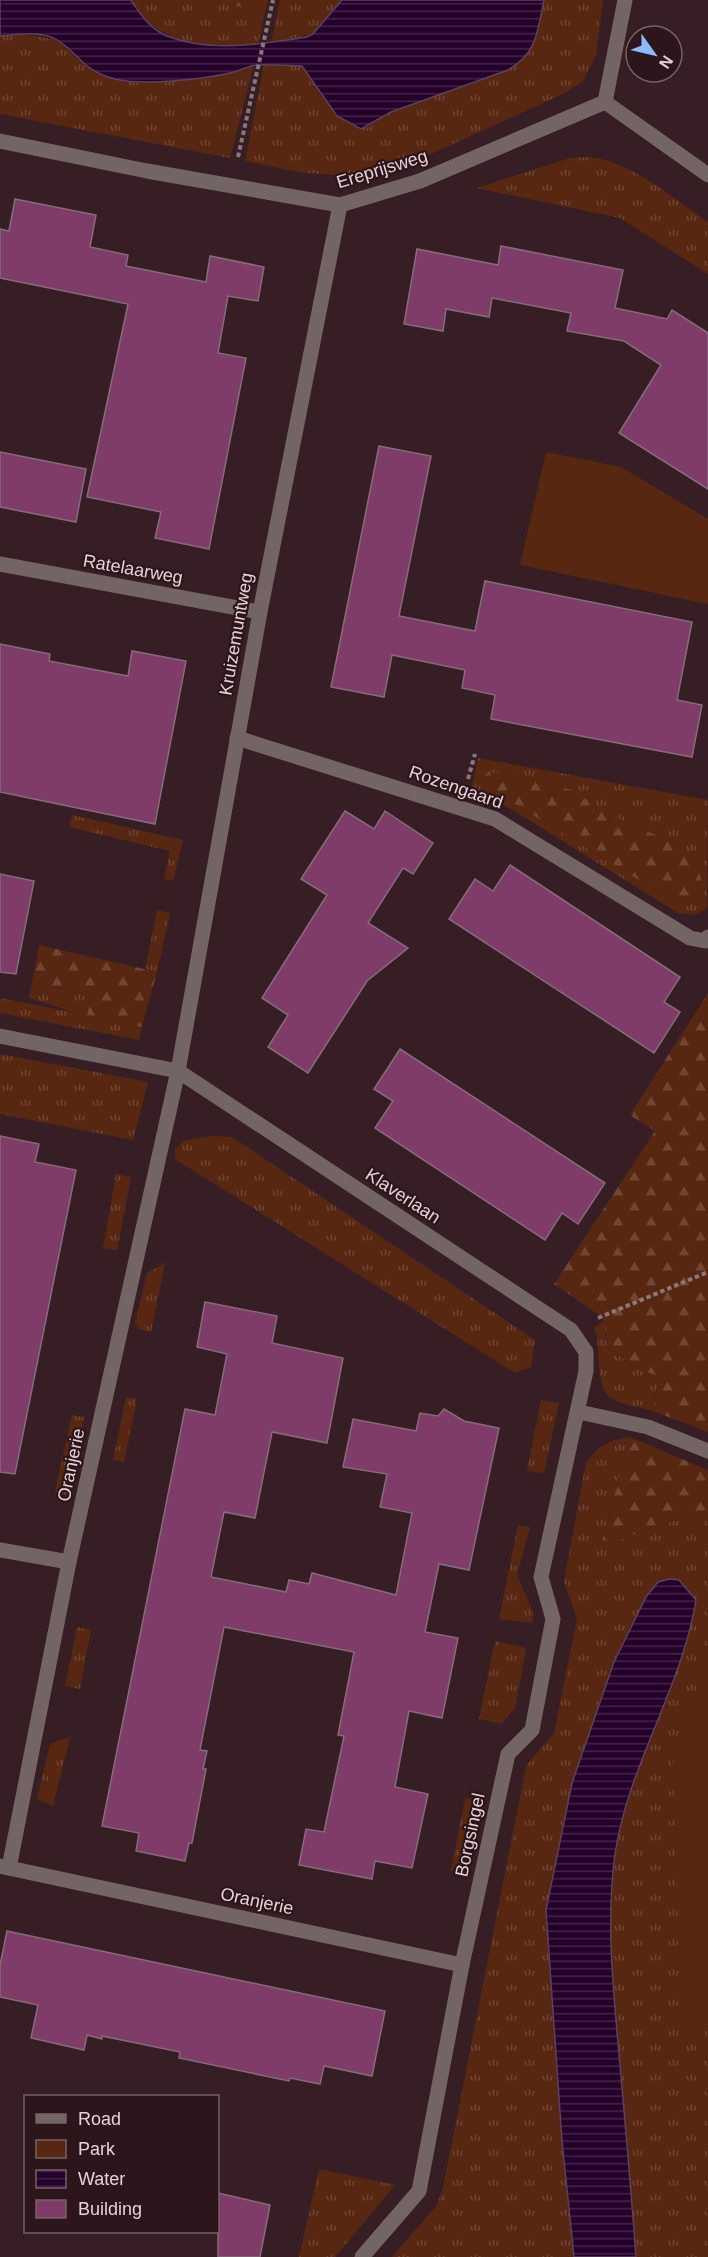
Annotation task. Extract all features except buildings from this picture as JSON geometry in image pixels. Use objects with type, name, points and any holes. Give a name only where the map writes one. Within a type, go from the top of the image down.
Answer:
[{"type":"street","points":[[625,0],[605,102],[708,175]]},
{"type":"street","name":"Ereprijsweg","points":[[0,141],[231,187],[339,205],[420,181],[605,102]]},
{"type":"street","name":"Kruizemuntweg","points":[[178,1071],[260,612],[339,205]]},
{"type":"street","name":"Ratelaarweg","points":[[0,564],[260,612]]},
{"type":"street","name":"Rozengaard","points":[[237,738],[495,819],[690,938],[705,941],[708,937]]},
{"type":"street","name":"Klaverlaan","points":[[0,1036],[178,1071],[571,1330],[586,1352],[586,1371],[579,1412]]},
{"type":"street","name":"Oranjerie","points":[[178,1071],[69,1562],[5,1867],[462,1965]]},
{"type":"street","points":[[579,1412],[648,1426],[708,1451]]},
{"type":"street","name":"Borgsingel","points":[[362,2257],[419,2191],[462,1965],[507,1754],[532,1730],[553,1619],[542,1577],[579,1412]]},
{"type":"street","points":[[0,1550],[69,1562]]},
{"type":"path","points":[[231,187],[273,0]]},
{"type":"path","points":[[571,1330],[708,1272]]},
{"type":"green space","points":[[131,0],[206,0],[265,12],[258,45],[203,44],[171,36],[143,16]]},
{"type":"green space","points":[[206,0],[268,0],[265,12]]},
{"type":"green space","points":[[280,0],[342,0],[313,34],[271,43]]},
{"type":"green space","points":[[544,0],[603,0],[596,55],[583,81],[563,94],[398,169],[343,176],[298,172],[245,161],[264,65],[302,66],[325,101],[366,128],[391,112],[508,70],[534,44]]},
{"type":"green space","points":[[21,34],[58,40],[77,59],[114,79],[136,83],[235,72],[254,65],[230,158],[0,114],[0,36]]},
{"type":"green space","points":[[591,157],[622,166],[637,174],[708,222],[708,274],[620,218],[477,188],[570,158]]},
{"type":"green space","points":[[546,452],[621,467],[708,519],[708,604],[520,565]]},
{"type":"green space","points":[[478,758],[708,800],[707,908],[695,915],[678,913],[503,804],[470,796]]},
{"type":"green space","points":[[503,772],[571,790],[614,816],[669,841],[699,871],[702,882],[694,898],[680,903],[668,898],[515,804],[493,798],[479,785],[487,773]]},
{"type":"green space","points":[[72,815],[183,840],[173,881],[164,879],[170,851],[69,827]]},
{"type":"green space","points":[[157,910],[170,913],[157,972],[145,969]]},
{"type":"green space","points":[[39,945],[157,972],[142,1027],[87,1016],[91,995],[32,982]]},
{"type":"green space","points":[[32,982],[91,995],[88,1016],[142,1027],[139,1040],[0,1013],[0,998],[76,1013],[29,998]]},
{"type":"green space","points":[[708,993],[708,1432],[653,1411],[659,1377],[636,1367],[610,1350],[602,1317],[554,1284],[655,1131],[630,1115]]},
{"type":"green space","points":[[0,1054],[148,1082],[133,1140],[0,1114]]},
{"type":"green space","points":[[213,1136],[232,1137],[535,1340],[531,1367],[515,1373],[175,1159],[175,1149],[185,1140]]},
{"type":"green space","points":[[116,1174],[131,1177],[117,1250],[103,1248]]},
{"type":"green space","points":[[165,1263],[151,1332],[139,1329],[135,1324],[147,1273]]},
{"type":"green space","points":[[603,1322],[610,1350],[636,1367],[659,1377],[653,1411],[611,1398],[602,1386],[594,1327]]},
{"type":"green space","points":[[126,1397],[137,1399],[124,1462],[113,1460]]},
{"type":"green space","points":[[541,1400],[559,1403],[544,1473],[527,1471]]},
{"type":"green space","points":[[72,1415],[84,1417],[67,1495],[55,1492]]},
{"type":"green space","points":[[630,1437],[601,1546],[708,1509],[708,2257],[636,2257],[611,1954],[611,1904],[615,1855],[631,1790],[689,1633],[696,1600],[688,1588],[632,1622],[614,1662],[572,1783],[546,1909],[562,2141],[574,2257],[392,2257],[437,2205],[443,2188],[526,1766],[554,1733],[577,1619],[564,1581],[586,1462],[600,1447],[615,1440]]},
{"type":"green space","points":[[630,1437],[708,1470],[708,1509],[601,1546]]},
{"type":"green space","points":[[518,1525],[530,1527],[517,1575],[533,1612],[532,1623],[499,1619]]},
{"type":"green space","points":[[77,1627],[91,1630],[80,1689],[65,1686]]},
{"type":"green space","points":[[495,1641],[526,1648],[515,1708],[501,1724],[479,1719]]},
{"type":"green space","points":[[708,1663],[708,2028],[681,2030],[673,1749]]},
{"type":"green space","points":[[70,1737],[53,1806],[37,1799],[50,1744]]},
{"type":"green space","points":[[465,1798],[478,1801],[464,1872],[451,1871]]},
{"type":"green space","points":[[319,2169],[395,2185],[335,2257],[299,2257]]},
{"type":"water","points":[[0,0],[131,0],[146,21],[167,36],[201,44],[237,46],[307,37],[313,34],[342,0],[544,0],[535,40],[518,63],[508,70],[391,112],[361,129],[337,116],[302,66],[256,65],[222,75],[174,81],[141,82],[115,79],[96,72],[59,41],[46,35],[0,36]]},
{"type":"water","points":[[669,1579],[679,1580],[696,1600],[689,1633],[668,1696],[631,1789],[615,1854],[612,1879],[613,1979],[636,2257],[574,2257],[562,2141],[546,1910],[572,1783],[614,1662],[646,1597],[658,1582]]}]
